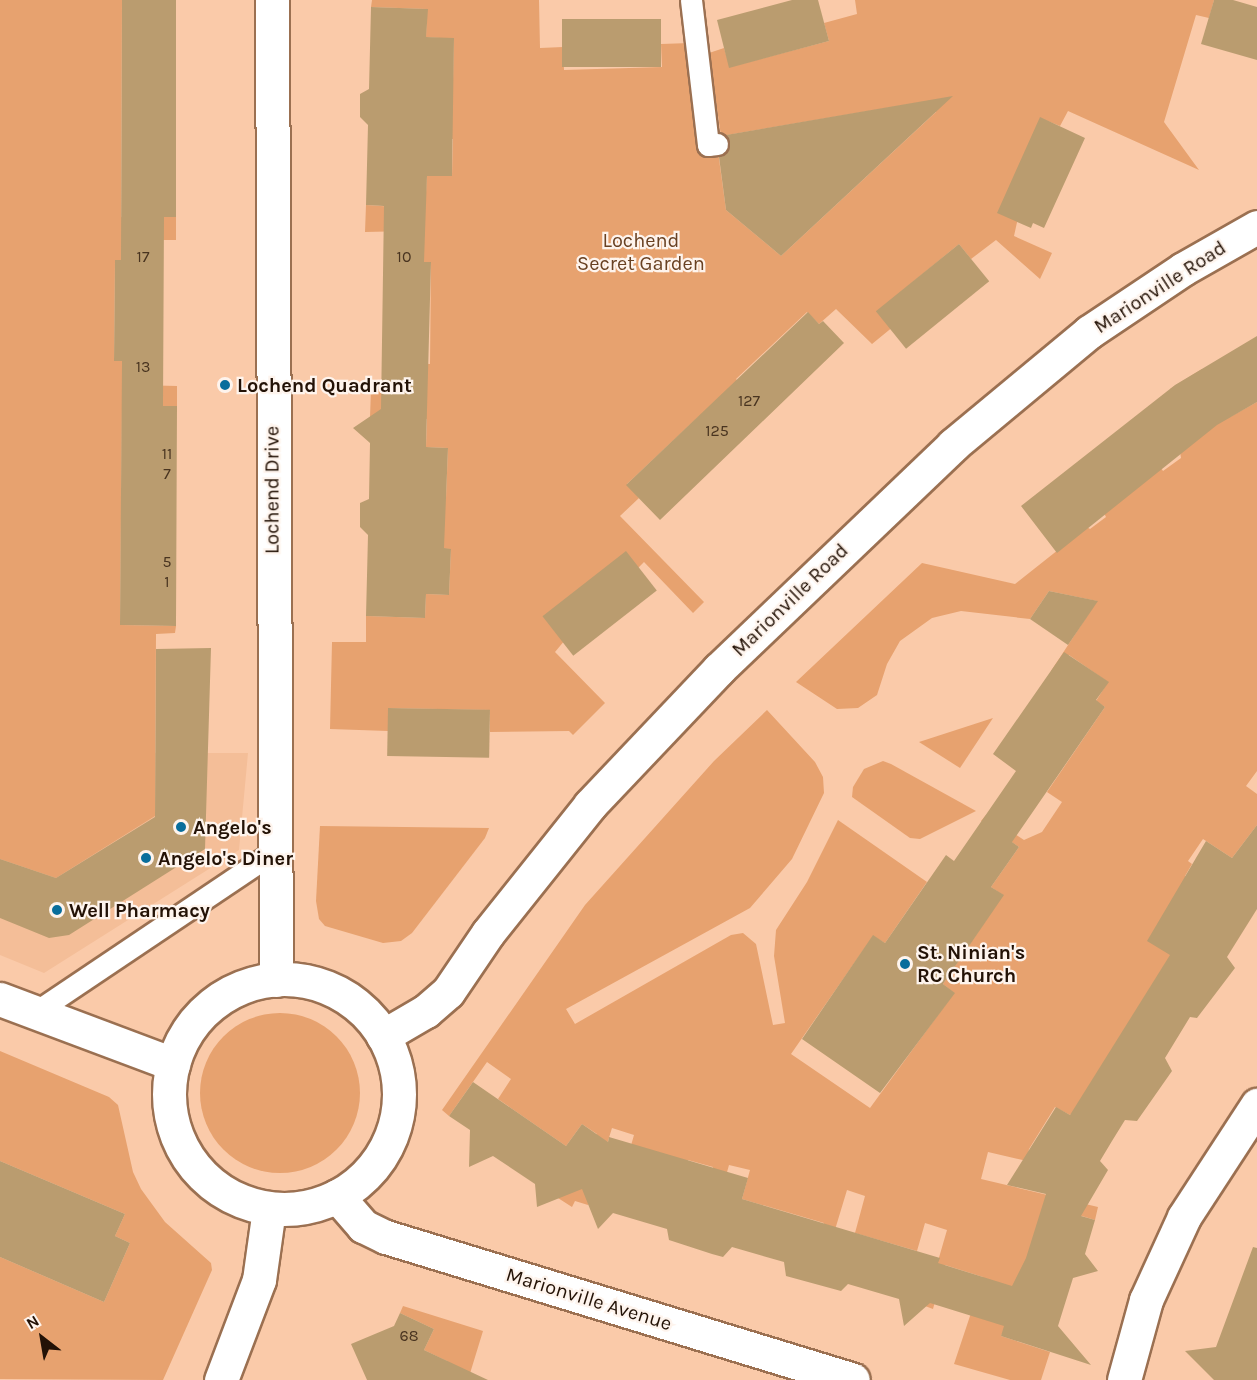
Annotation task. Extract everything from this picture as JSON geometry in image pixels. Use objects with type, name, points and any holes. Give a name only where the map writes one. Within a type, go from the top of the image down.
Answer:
[{"type":"street","name":"Lochend Drive","points":[[272,0],[272,550],[277,850],[276,980]]},
{"type":"street","name":"Marionville Road","points":[[383,1036],[426,1011],[448,992],[528,880],[597,797],[719,669],[953,445],[1089,332],[1184,269],[1257,227]]},
{"type":"street","points":[[276,980],[307,982],[338,993],[364,1011],[383,1036],[399,1087],[398,1113],[390,1139],[359,1181],[337,1196],[315,1205],[269,1209],[238,1200],[210,1183],[188,1159],[174,1129],[168,1097],[173,1064],[194,1023],[230,992],[276,980]]},
{"type":"street","points":[[0,999],[173,1064]]},
{"type":"street","points":[[1124,1380],[1146,1300],[1184,1218],[1257,1105]]},
{"type":"street","name":"Marionville Avenue","points":[[337,1196],[363,1226],[386,1237],[853,1380]]},
{"type":"street","points":[[222,1380],[259,1280],[269,1209]]},
{"type":"lane","points":[[691,0],[708,145],[717,144]]},
{"type":"lane","points":[[34,1013],[277,850]]},
{"type":"shaded area","points":[[77,736],[155,753],[248,753],[239,850],[44,973],[0,955],[0,826]]},
{"type":"green space","points":[[0,0],[122,0],[121,217],[176,217],[176,240],[138,240],[137,260],[115,260],[114,361],[137,361],[137,385],[177,386],[177,406],[122,407],[120,625],[176,626],[175,633],[156,634],[155,816],[56,878],[0,859]]},
{"type":"green space","name":"Lochend Secret Garden","points":[[372,0],[539,0],[540,48],[563,47],[564,70],[662,67],[661,44],[690,43],[716,137],[726,210],[781,256],[936,112],[928,101],[721,136],[709,53],[724,48],[730,67],[829,41],[824,23],[857,14],[855,0],[1214,0],[1209,18],[1196,15],[1164,122],[1199,170],[1068,111],[1060,126],[1040,118],[1014,236],[1052,253],[1040,279],[996,240],[971,259],[959,244],[880,309],[894,326],[872,344],[836,309],[819,324],[807,312],[736,379],[747,392],[698,417],[627,484],[639,498],[620,516],[704,602],[693,613],[644,562],[637,569],[623,555],[550,625],[565,640],[555,652],[605,703],[573,735],[569,731],[490,732],[490,710],[388,708],[388,731],[330,729],[332,642],[366,642],[366,616],[425,618],[426,594],[449,595],[451,549],[427,548],[446,498],[448,448],[426,447],[427,419],[370,417],[371,389],[409,389],[409,363],[430,364],[431,263],[409,262],[409,231],[365,232],[366,205],[425,209],[427,176],[452,176],[453,139],[428,138],[453,80],[454,39],[426,37],[427,9],[371,7]]},
{"type":"green space","points":[[1202,369],[1230,417],[1257,402],[1257,771],[1246,786],[1257,794],[1257,825],[1232,858],[1203,839],[1188,861],[1192,864],[1185,876],[1210,892],[1212,981],[1070,1115],[1055,1107],[1029,1149],[1027,1161],[988,1152],[981,1179],[1098,1207],[1095,1220],[1062,1210],[1001,1336],[1050,1352],[1041,1380],[1010,1380],[954,1364],[983,1277],[945,1265],[933,1309],[925,1306],[947,1230],[925,1223],[917,1251],[855,1233],[865,1196],[847,1190],[821,1276],[810,1270],[824,1223],[742,1199],[750,1170],[729,1165],[708,1240],[713,1167],[688,1160],[682,1180],[626,1163],[634,1135],[612,1128],[588,1205],[575,1201],[572,1207],[558,1198],[597,1134],[582,1124],[566,1146],[498,1099],[511,1079],[487,1062],[449,1116],[442,1110],[585,905],[714,761],[767,710],[815,762],[823,777],[824,793],[792,859],[750,908],[566,1009],[575,1024],[731,935],[743,933],[756,944],[773,1025],[785,1023],[774,956],[776,930],[807,882],[838,820],[927,882],[885,943],[873,936],[791,1054],[870,1108],[954,993],[943,984],[1003,895],[991,887],[1019,847],[981,821],[986,815],[1024,840],[1042,832],[1062,802],[1047,792],[1105,707],[1096,701],[1108,682],[1069,655],[1055,674],[1051,671],[1097,601],[1049,591],[1030,619],[961,611],[932,618],[900,641],[887,664],[877,695],[858,708],[837,709],[796,682],[922,563],[1015,584],[1087,527],[1090,529],[1106,517],[1104,513],[1161,468],[1163,471],[1181,458],[1170,389]]},
{"type":"green space","points":[[993,718],[960,768],[919,742]]},
{"type":"green space","points":[[883,761],[976,811],[920,839],[910,838],[852,797],[853,787],[864,769]]},
{"type":"green space","points":[[320,826],[489,828],[485,838],[412,933],[401,941],[383,943],[325,926],[319,919],[316,901]]},
{"type":"green space","points":[[280,1013],[311,1019],[336,1037],[354,1062],[360,1093],[354,1124],[336,1149],[311,1167],[280,1173],[249,1167],[224,1149],[206,1124],[200,1093],[206,1062],[224,1037],[249,1019]]},
{"type":"green space","points":[[0,1051],[109,1097],[118,1105],[133,1172],[141,1189],[165,1222],[211,1263],[212,1270],[163,1380],[0,1379],[0,1257],[104,1302],[130,1243],[115,1236],[125,1214],[0,1161]]},
{"type":"green space","points":[[403,1306],[483,1331],[468,1380],[437,1380],[447,1361],[424,1350],[434,1329],[400,1313]]},
{"type":"building","points":[[122,0],[176,0],[176,217],[164,217],[163,406],[177,406],[176,626],[120,625],[122,361],[114,361],[115,260],[121,260]]},
{"type":"building","points":[[792,0],[818,0],[829,41],[729,68],[717,20]]},
{"type":"building","points":[[1214,0],[1233,0],[1257,7],[1257,60],[1201,44]]},
{"type":"building","points":[[371,7],[428,9],[426,37],[454,38],[452,176],[427,176],[424,262],[431,262],[426,447],[448,448],[444,548],[451,549],[449,595],[426,594],[425,618],[366,616],[368,535],[360,527],[360,503],[369,499],[370,443],[353,428],[381,409],[384,206],[366,205],[368,125],[360,117],[360,94],[369,89]]},
{"type":"building","points":[[562,19],[661,19],[661,67],[562,67]]},
{"type":"building","points":[[953,96],[781,256],[726,210],[719,157],[729,149],[726,135]]},
{"type":"building","points":[[1040,117],[1085,138],[1044,228],[1033,223],[1031,228],[997,213]]},
{"type":"building","points":[[959,244],[989,281],[906,349],[876,311]]},
{"type":"building","points":[[808,312],[819,324],[823,321],[844,343],[660,520],[626,485]]},
{"type":"building","points":[[1257,336],[1257,402],[1217,425],[1057,553],[1021,506],[1175,385]]},
{"type":"building","points":[[626,551],[657,590],[573,656],[542,616]]},
{"type":"building","points":[[1049,591],[1098,601],[1068,645],[1030,619]]},
{"type":"building","points":[[211,648],[205,849],[69,935],[49,938],[0,918],[0,859],[56,878],[155,817],[156,649]]},
{"type":"building","name":"St. Ninian's RC Church","points":[[1064,652],[1109,682],[1096,700],[1105,707],[1012,842],[1019,847],[991,887],[1004,895],[943,984],[955,993],[880,1093],[802,1039],[873,935],[885,943],[946,855],[954,861],[1016,771],[993,754]]},
{"type":"building","points":[[388,708],[490,710],[489,758],[387,756]]},
{"type":"building","points":[[1257,825],[1257,909],[1227,957],[1235,968],[1197,1018],[1190,1017],[1165,1058],[1172,1071],[1137,1121],[1125,1120],[1100,1161],[1108,1170],[1081,1216],[1095,1220],[1085,1254],[1098,1271],[1073,1278],[1058,1326],[1091,1365],[1001,1336],[1004,1326],[930,1303],[904,1326],[899,1299],[848,1284],[841,1291],[786,1276],[784,1262],[732,1247],[723,1257],[712,1254],[669,1240],[667,1229],[613,1213],[598,1229],[582,1189],[537,1207],[535,1184],[493,1156],[469,1167],[470,1130],[449,1116],[473,1082],[566,1146],[582,1124],[608,1142],[609,1137],[748,1178],[742,1199],[940,1258],[938,1263],[1012,1286],[1026,1258],[1046,1194],[1007,1185],[1056,1107],[1070,1115],[1170,955],[1147,941],[1206,841],[1232,858]]},
{"type":"building","points":[[0,1161],[125,1214],[115,1236],[130,1243],[104,1302],[0,1257]]},
{"type":"building","points":[[1253,1247],[1257,1248],[1257,1380],[1214,1380],[1185,1351],[1216,1347]]},
{"type":"building","points":[[400,1313],[434,1329],[424,1350],[488,1380],[367,1380],[351,1344],[394,1326]]},
{"type":"place","name":"Lochend Quadrant","points":[[225,385]]},
{"type":"place","name":"Angelo's","points":[[181,827]]},
{"type":"place","name":"Angelo's Diner","points":[[146,858]]},
{"type":"place","name":"Well Pharmacy","points":[[57,910]]},
{"type":"place","name":"St. Ninian's RC Church","points":[[905,964]]}]
